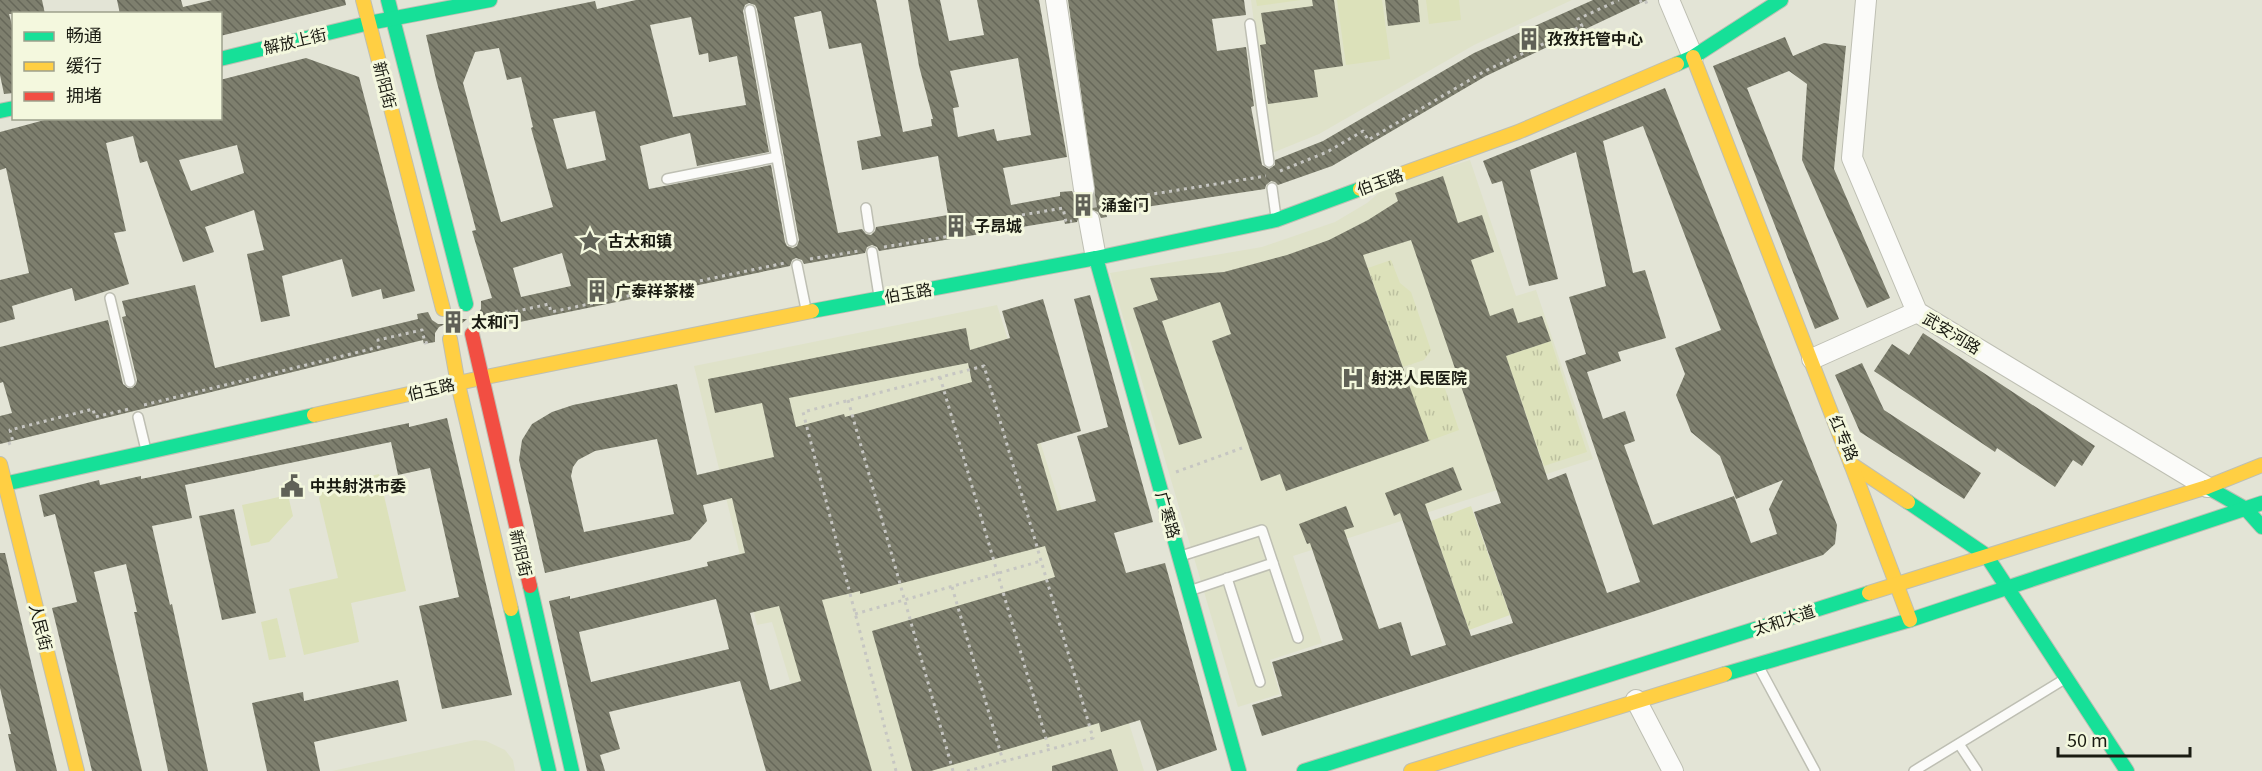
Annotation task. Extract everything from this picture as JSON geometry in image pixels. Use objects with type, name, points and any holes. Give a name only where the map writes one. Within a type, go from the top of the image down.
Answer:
[{"type":"main road","name":"新阳街","points":[[363,0],[443,309]]},
{"type":"main road","name":"新阳街","points":[[388,0],[466,304]]},
{"type":"main road","name":"解放上街","points":[[222,59],[369,23],[490,0]]},
{"type":"main road","name":"伯玉路","points":[[3,484],[481,378],[807,312],[1096,258],[1276,220],[1518,132],[1693,57],[1780,0]]},
{"type":"main road","name":"红专路","points":[[1693,57],[1851,464],[1986,555],[2127,771]]},
{"type":"main road","name":"广寒路","points":[[1096,258],[1239,771]]},
{"type":"main road","name":"新阳街","points":[[472,334],[572,771]]},
{"type":"main road","name":"新阳街","points":[[443,340],[458,384],[549,771]]},
{"type":"main road","name":"人民街","points":[[0,464],[3,484],[77,771]]},
{"type":"main road","points":[[1851,464],[1910,620]]},
{"type":"main road","name":"太和大道","points":[[1304,771],[2207,487],[2262,465]]},
{"type":"main road","name":"武安河路","points":[[2207,487],[2246,509],[2262,527]]},
{"type":"main road","points":[[1411,771],[1636,700],[1910,620],[2262,503]]},
{"type":"street","points":[[1056,0],[1084,189]]},
{"type":"street","points":[[1669,0],[1693,57]]},
{"type":"street","name":"武安河路","points":[[1866,0],[1852,158],[1917,312],[2207,487]]},
{"type":"street","points":[[1090,218],[1096,258]]},
{"type":"street","points":[[1812,359],[1917,312]]},
{"type":"street","points":[[1636,700],[1673,771]]},
{"type":"lane","points":[[750,10],[792,241]]},
{"type":"lane","points":[[1250,24],[1269,162]]},
{"type":"lane","points":[[667,179],[777,157]]},
{"type":"lane","points":[[1272,188],[1276,220]]},
{"type":"lane","points":[[866,208],[869,228]]},
{"type":"lane","points":[[873,250],[879,298]]},
{"type":"lane","points":[[798,263],[807,312]]},
{"type":"lane","points":[[110,298],[130,382]]},
{"type":"lane","points":[[138,417],[146,452]]},
{"type":"lane","points":[[1180,557],[1262,530],[1298,638]]},
{"type":"lane","points":[[1189,591],[1273,563]]},
{"type":"lane","points":[[1227,578],[1260,682]]},
{"type":"lane","points":[[1757,665],[1815,771]]},
{"type":"lane","points":[[1914,771],[2066,678]]},
{"type":"lane","points":[[1959,744],[1977,771]]},
{"type":"path","points":[[487,323],[485,317],[549,304],[551,312],[731,273],[951,236],[950,227],[1064,208],[1066,222],[1090,218],[1103,202],[1266,176],[1327,152],[1363,131],[1368,140],[1485,71],[1582,26],[1578,19],[1619,0]]},
{"type":"path","points":[[1640,0],[1642,4],[1651,0]]},
{"type":"path","points":[[140,406],[379,347],[378,340],[422,330],[425,343],[443,340]]},
{"type":"path","points":[[896,771],[803,412],[984,366],[1093,738],[966,771]]},
{"type":"path","points":[[940,377],[1049,749]]},
{"type":"path","points":[[848,400],[953,771]]},
{"type":"path","points":[[0,446],[13,442],[10,430],[93,409],[95,417],[129,409]]},
{"type":"path","points":[[1158,478],[1242,448]]},
{"type":"path","points":[[855,614],[1041,561]]},
{"type":"path","points":[[952,587],[1003,761]]},
{"type":"shaded area","points":[[1251,0],[1572,0],[1474,45],[1319,134],[1272,153]]},
{"type":"shaded area","name":"射洪人民医院","points":[[1470,160],[1516,296],[1536,290],[1593,459],[1293,556],[1322,643],[1270,660],[1280,694],[1238,707],[1110,273],[1262,247],[1335,222],[1367,203],[1386,187]]},
{"type":"shaded area","points":[[997,305],[1144,771],[817,771],[772,622],[757,625],[694,366]]},
{"type":"shaded area","points":[[475,740],[486,741],[505,750],[513,760],[515,771],[332,771]]},
{"type":"green space","points":[[1256,0],[1301,0],[1257,6]]},
{"type":"green space","points":[[1337,0],[1382,0],[1390,59],[1346,65]]},
{"type":"green space","points":[[1426,0],[1459,0],[1461,20],[1429,24]]},
{"type":"green space","points":[[1391,260],[1400,283],[1411,292],[1431,350],[1424,360],[1403,367],[1368,268]]},
{"type":"green space","points":[[1551,341],[1587,452],[1544,466],[1506,356]]},
{"type":"green space","points":[[1430,379],[1442,380],[1459,430],[1429,441],[1409,387]]},
{"type":"green space","points":[[379,474],[406,591],[351,603],[359,642],[304,655],[289,589],[338,578],[319,498],[324,489],[334,485]]},
{"type":"green space","points":[[288,495],[293,516],[269,542],[251,546],[242,505]]},
{"type":"green space","points":[[1471,506],[1510,615],[1469,630],[1431,521]]},
{"type":"green space","points":[[277,618],[286,657],[269,660],[261,622]]},
{"type":"building","points":[[0,0],[42,0],[45,12],[12,12],[9,14],[12,25],[12,93],[4,94],[0,75]]},
{"type":"building","points":[[117,0],[181,0],[183,7],[212,0],[345,0],[346,5],[222,36],[222,12],[120,12]]},
{"type":"building","points":[[636,0],[876,0],[903,132],[932,126],[931,119],[933,119],[919,66],[908,0],[940,0],[949,41],[984,35],[977,0],[1039,0],[1067,157],[1003,168],[1011,205],[1060,196],[1060,192],[1072,191],[1075,197],[1085,201],[1092,198],[1095,193],[1068,0],[1244,0],[1246,15],[1212,19],[1217,51],[1246,47],[1254,106],[1251,107],[1262,165],[1269,169],[1275,165],[1275,160],[1323,141],[1474,53],[1593,0],[1647,0],[1486,76],[1332,166],[1278,185],[1271,181],[1265,189],[1106,213],[1107,217],[1101,218],[1098,212],[1087,208],[1081,211],[1077,222],[1065,224],[1064,220],[879,251],[872,245],[867,247],[865,253],[804,264],[802,260],[796,258],[792,260],[790,266],[489,327],[490,330],[487,331],[483,323],[471,319],[481,309],[481,301],[492,298],[472,231],[476,230],[426,35],[595,1],[597,9]],"holes":[[[749,3],[755,5],[757,9],[799,240],[797,246],[793,248],[787,246],[785,242],[771,165],[649,189],[640,146],[690,133],[697,166],[769,152],[743,11],[745,5]],[[821,11],[829,49],[861,43],[881,136],[857,141],[862,170],[938,156],[948,215],[876,227],[871,235],[866,234],[862,229],[838,233],[794,17]],[[691,17],[699,55],[708,53],[709,62],[737,56],[746,105],[673,117],[650,25]],[[499,48],[507,80],[521,77],[533,127],[531,128],[553,207],[501,222],[463,83],[475,52]],[[1018,58],[1031,135],[997,141],[994,129],[958,137],[953,108],[959,107],[950,71]],[[595,111],[606,160],[567,169],[553,119]],[[562,253],[571,286],[521,297],[513,268]]]},
{"type":"building","points":[[1312,0],[1334,0],[1343,66],[1314,70],[1318,97],[1268,104],[1260,45],[1266,44],[1261,13],[1313,6]]},
{"type":"building","points":[[1385,0],[1418,0],[1420,22],[1388,26]]},
{"type":"building","points":[[1785,37],[1793,56],[1824,43],[1846,46],[1834,169],[1890,298],[1867,308],[1802,160],[1807,84],[1789,71],[1747,88],[1839,319],[1815,329],[1713,66]]},
{"type":"building","points":[[306,58],[359,77],[415,291],[383,299],[381,289],[352,297],[342,259],[282,276],[290,316],[261,322],[247,254],[264,250],[254,210],[205,227],[214,252],[183,262],[147,161],[140,163],[133,136],[106,143],[126,231],[114,233],[129,284],[75,301],[72,288],[12,306],[15,319],[0,323],[0,280],[29,273],[6,168],[0,170],[0,132],[45,120],[222,120],[222,79]],"holes":[[[237,145],[244,173],[191,191],[179,160]]]},
{"type":"building","points":[[1665,88],[1837,525],[1835,544],[1823,555],[1262,736],[1252,705],[1282,696],[1272,662],[1343,640],[1310,543],[1307,544],[1299,524],[1346,506],[1354,527],[1344,530],[1379,629],[1401,622],[1411,656],[1446,645],[1400,513],[1394,516],[1385,493],[1453,467],[1462,490],[1425,504],[1471,636],[1513,623],[1474,512],[1501,503],[1411,240],[1363,255],[1429,441],[1286,491],[1280,474],[1261,481],[1212,341],[1231,334],[1220,302],[1162,321],[1202,438],[1179,445],[1133,308],[1158,300],[1150,278],[1224,272],[1287,255],[1329,240],[1368,220],[1398,201],[1395,193],[1443,176],[1458,223],[1482,215],[1494,252],[1471,260],[1490,316],[1513,308],[1518,323],[1542,316],[1551,341],[1506,356],[1548,480],[1566,473],[1607,593],[1640,582],[1565,361],[1586,354],[1569,297],[1606,286],[1576,152],[1530,170],[1558,279],[1529,286],[1502,181],[1492,184],[1483,161]],"holes":[[[1643,126],[1721,330],[1675,348],[1685,374],[1676,395],[1691,432],[1720,456],[1736,499],[1783,480],[1769,509],[1777,534],[1751,543],[1734,496],[1653,525],[1624,445],[1635,441],[1625,411],[1603,419],[1587,372],[1621,361],[1618,352],[1666,338],[1645,270],[1633,273],[1603,141]]]},
{"type":"building","points":[[195,285],[215,368],[418,319],[417,314],[428,312],[432,320],[438,324],[445,324],[435,333],[435,342],[424,344],[423,340],[0,444],[0,416],[12,413],[3,382],[0,383],[0,347],[108,320],[123,384],[132,388],[137,380],[122,317],[126,316],[122,301]]},
{"type":"building","points":[[1090,295],[1153,522],[1114,533],[1126,573],[1165,563],[1217,750],[1157,771],[1140,720],[1101,732],[1099,723],[931,771],[912,771],[872,631],[1055,577],[1045,546],[860,594],[860,591],[822,600],[872,771],[766,771],[740,681],[609,712],[620,749],[600,755],[605,771],[587,771],[549,601],[570,596],[570,599],[708,566],[707,562],[745,553],[732,498],[703,505],[707,521],[690,540],[545,573],[519,460],[522,440],[532,424],[552,412],[573,405],[677,384],[697,475],[774,457],[762,403],[715,413],[708,379],[966,328],[970,350],[1010,338],[1002,311],[1043,299],[1081,431],[1037,444],[1057,511],[1096,501],[1077,436],[1108,427],[1074,299]],"holes":[[[968,363],[972,382],[845,417],[844,414],[796,427],[789,398]],[[657,439],[674,514],[584,532],[571,476],[578,460],[595,451]],[[716,599],[729,649],[591,682],[579,632]],[[779,606],[801,681],[770,690],[750,613]]]},
{"type":"building","points":[[457,316],[467,319],[459,326],[448,324]]},
{"type":"building","points":[[1923,333],[2095,446],[2082,466],[2073,460],[2055,487],[1997,448],[1995,452],[1874,371],[1892,344],[1909,355]]},
{"type":"building","points":[[1862,363],[1884,410],[1981,473],[1964,499],[1860,432],[1835,375]]},
{"type":"building","points":[[447,418],[512,695],[442,709],[419,606],[459,597],[430,468],[398,475],[391,442],[185,485],[192,518],[152,526],[170,605],[172,604],[208,771],[168,771],[126,564],[94,572],[142,771],[92,771],[52,608],[77,602],[55,514],[44,517],[39,495],[99,480],[100,485],[141,476],[141,479],[409,423],[409,427]]},
{"type":"building","points":[[234,509],[256,613],[222,620],[199,516]]},
{"type":"building","points":[[0,553],[5,553],[57,771],[16,771],[8,734],[11,734],[0,688]]},
{"type":"building","points":[[398,680],[407,721],[314,742],[320,771],[267,771],[252,703],[303,692],[304,701]]},
{"type":"building","points":[[1111,749],[1118,771],[1052,771],[1052,766]]},
{"type":"tunnel","points":[[1084,189],[1089,220]]},
{"type":"traffic: fast","points":[[388,0],[466,304]]},
{"type":"traffic: fast","points":[[222,59],[369,23],[490,0]]},
{"type":"traffic: fast","points":[[1677,64],[1693,57],[1781,0]]},
{"type":"traffic: fast","points":[[0,111],[12,108]]},
{"type":"traffic: fast","points":[[812,311],[1096,258],[1276,220],[1360,189]]},
{"type":"traffic: fast","points":[[1096,258],[1239,771]]},
{"type":"traffic: fast","points":[[0,485],[314,415]]},
{"type":"traffic: fast","points":[[2207,487],[2246,509],[2262,527]]},
{"type":"traffic: fast","points":[[1908,502],[1986,555],[2127,771]]},
{"type":"traffic: fast","points":[[1725,674],[1910,620],[2262,503]]},
{"type":"traffic: fast","points":[[530,586],[572,771]]},
{"type":"traffic: fast","points":[[1304,771],[1869,593]]},
{"type":"traffic: fast","points":[[511,609],[549,771]]},
{"type":"traffic: slow","points":[[363,0],[443,309]]},
{"type":"traffic: slow","points":[[1693,57],[1851,464],[1908,502]]},
{"type":"traffic: slow","points":[[1360,189],[1518,132],[1677,64]]},
{"type":"traffic: slow","points":[[314,415],[481,378],[812,311]]},
{"type":"traffic: slow","points":[[450,339],[458,384],[511,609]]},
{"type":"traffic: slow","points":[[0,464],[77,771]]},
{"type":"traffic: slow","points":[[1851,464],[1910,620]]},
{"type":"traffic: slow","points":[[1869,593],[2207,487],[2262,465]]},
{"type":"traffic: slow","points":[[1411,771],[1725,674]]},
{"type":"traffic: jam","points":[[472,334],[530,586]]},
{"type":"place","name":"孜孜托管中心","points":[[1529,39]]},
{"type":"place","name":"涌金门","points":[[1083,205]]},
{"type":"place","name":"子昂城","points":[[956,226]]},
{"type":"place","name":"古太和镇","points":[[590,241]]},
{"type":"place","name":"广泰祥茶楼","points":[[597,291]]},
{"type":"place","name":"太和门","points":[[453,322]]},
{"type":"place","name":"射洪人民医院","points":[[1353,378]]},
{"type":"place","name":"中共射洪市委","points":[[292,486]]}]
